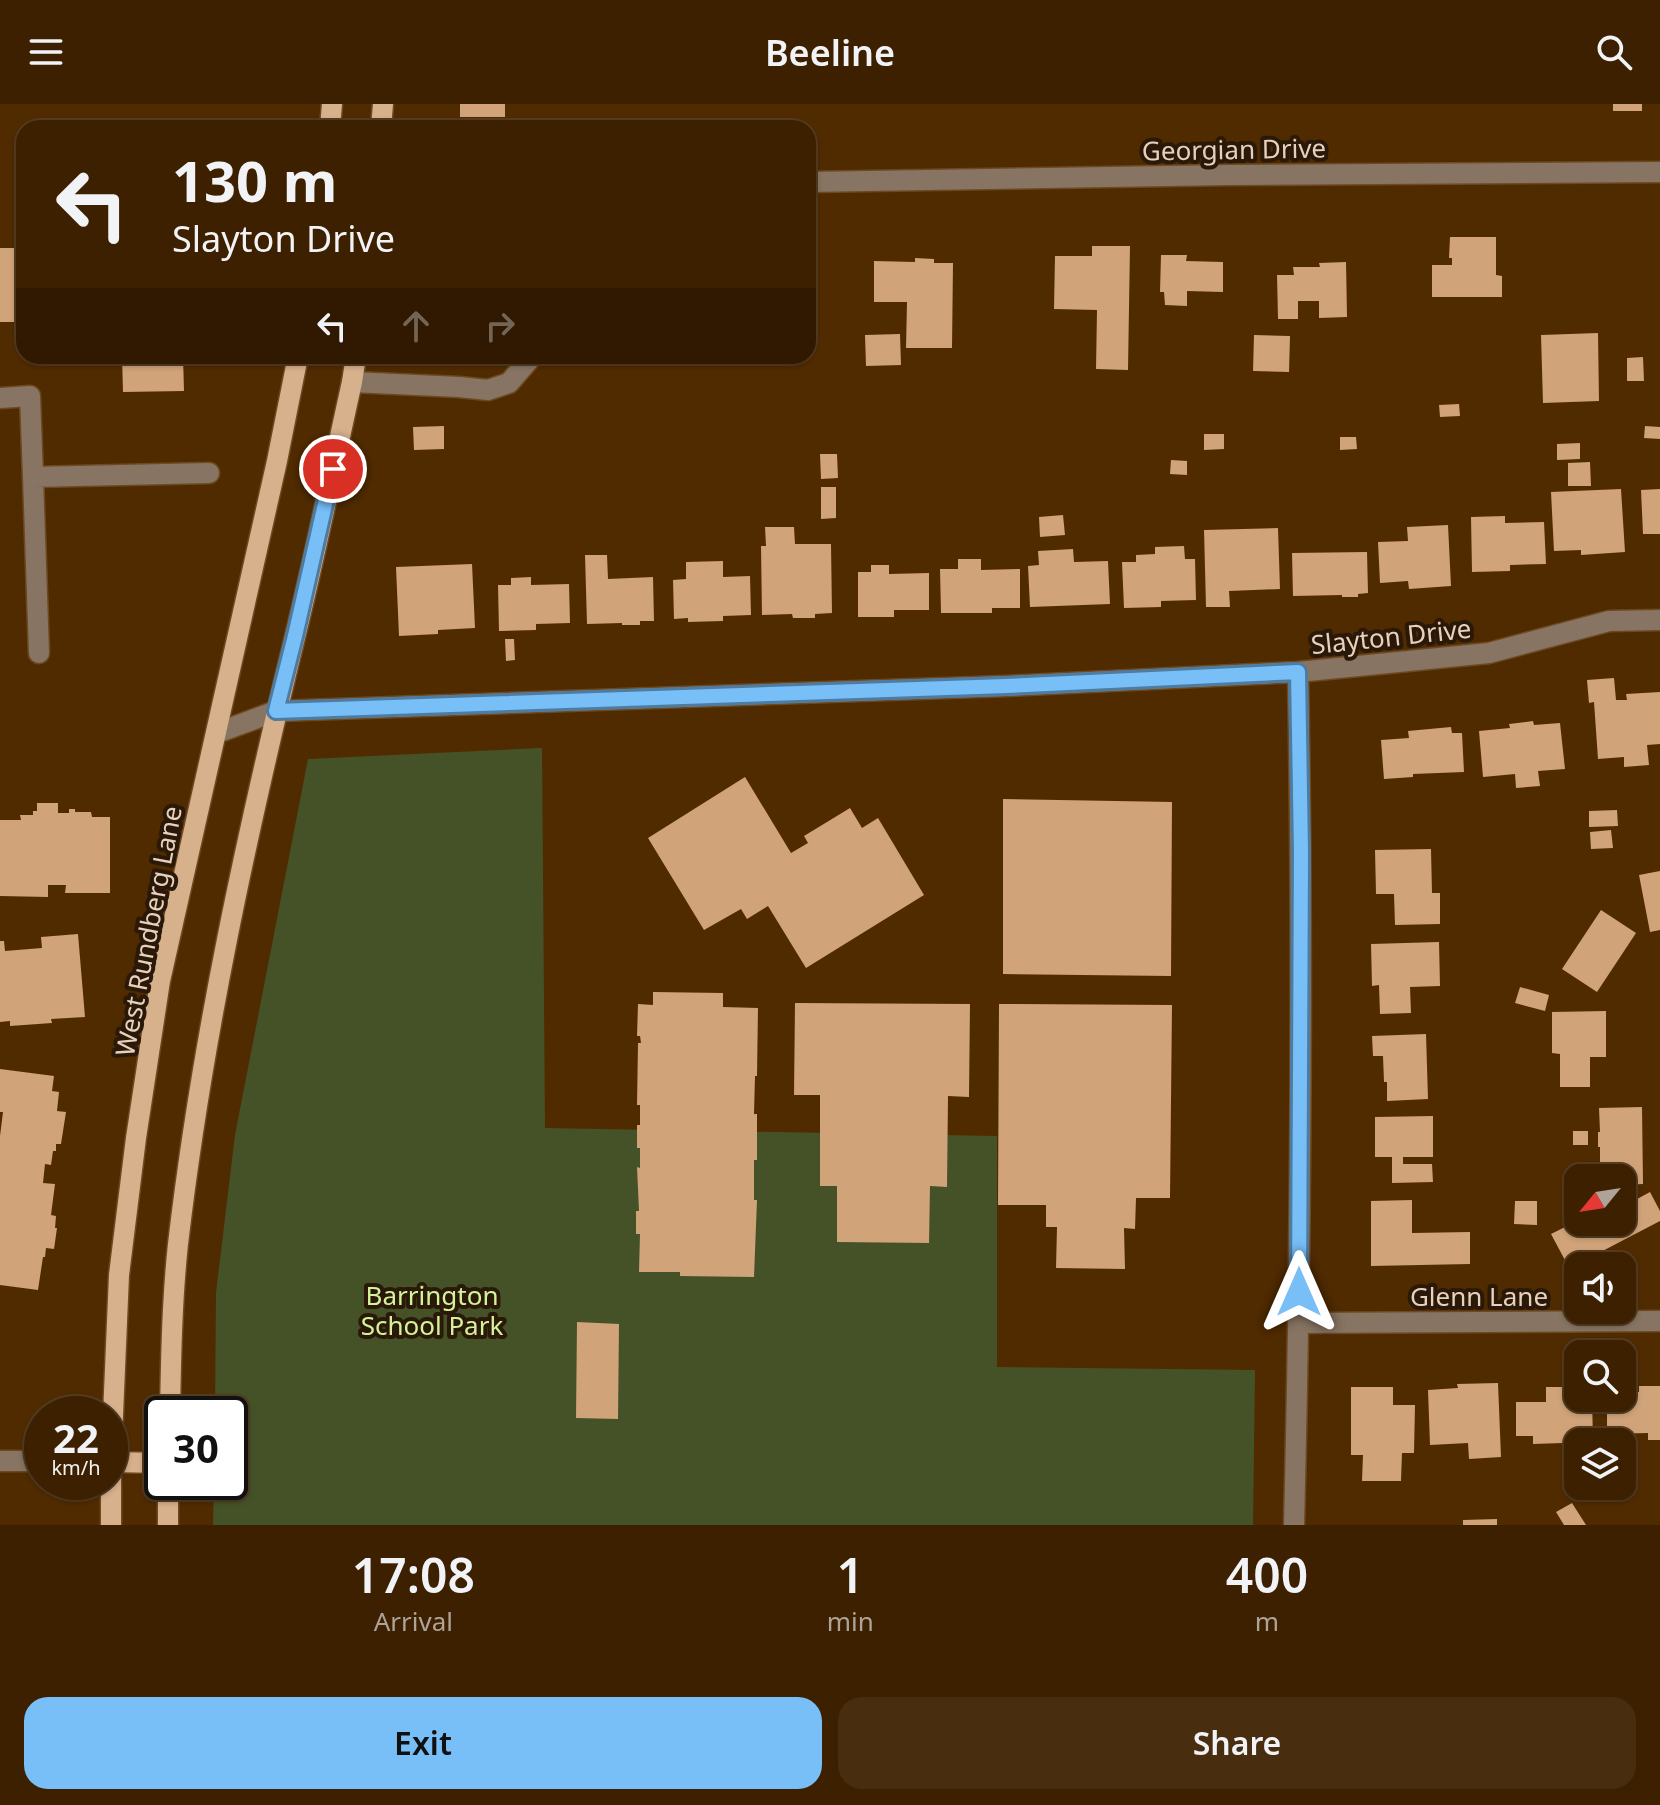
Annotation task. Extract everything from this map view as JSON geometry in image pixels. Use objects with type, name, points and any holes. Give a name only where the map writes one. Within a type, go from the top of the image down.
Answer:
[{"type":"main road","name":"West Rundberg Lane","points":[[114,1396],[119,1275],[160,981],[296,364]]},
{"type":"main road","points":[[171,1396],[178,1247],[215,997],[355,364]]},
{"type":"main road","name":"West Rundberg Lane","points":[[111,1500],[111,1525]]},
{"type":"main road","points":[[168,1500],[168,1525]]},
{"type":"street","name":"Georgian Drive","points":[[816,182],[1660,172]]},
{"type":"street","points":[[352,382],[488,390],[509,383],[526,364]]},
{"type":"street","points":[[0,398],[30,396],[39,653]]},
{"type":"street","points":[[33,477],[209,473]]},
{"type":"street","name":"Slayton Drive","points":[[217,733],[276,711],[1006,686],[1298,672],[1489,653],[1609,621],[1660,620]]},
{"type":"street","points":[[1294,1525],[1299,1323],[1301,852],[1298,672]]},
{"type":"street","name":"Glenn Lane","points":[[1299,1323],[1660,1321]]},
{"type":"street","points":[[0,1461],[24,1461]]},
{"type":"green space","name":"Barrington School Park","points":[[542,748],[545,1128],[997,1136],[997,1367],[1255,1370],[1253,1525],[213,1525],[214,1500],[248,1500],[248,1396],[215,1396],[216,1293],[235,1135],[308,759]]},
{"type":"building","points":[[460,104],[505,104],[505,117],[460,117]]},
{"type":"building","points":[[1613,104],[1642,104],[1642,111],[1613,111]]},
{"type":"building","points":[[1450,237],[1496,237],[1496,275],[1502,276],[1502,297],[1432,297],[1432,265],[1452,265],[1452,258],[1449,258]]},
{"type":"building","points":[[1092,246],[1130,246],[1128,370],[1096,369],[1097,310],[1054,309],[1055,256],[1092,256]]},
{"type":"building","points":[[0,248],[16,248],[16,322],[0,322]]},
{"type":"building","points":[[1161,255],[1187,255],[1186,261],[1223,262],[1223,292],[1187,291],[1187,306],[1165,305],[1164,292],[1160,292]]},
{"type":"building","points":[[915,258],[934,259],[934,263],[953,263],[952,348],[906,348],[907,302],[874,302],[874,261],[915,262]]},
{"type":"building","points":[[1346,262],[1347,317],[1319,318],[1319,301],[1298,301],[1298,319],[1278,319],[1277,275],[1294,275],[1293,267],[1320,267],[1319,263]]},
{"type":"building","points":[[1598,333],[1599,401],[1543,403],[1541,335]]},
{"type":"building","points":[[900,334],[901,365],[866,366],[865,335]]},
{"type":"building","points":[[1254,335],[1290,336],[1289,372],[1253,371]]},
{"type":"building","points":[[1643,357],[1644,381],[1627,381],[1627,358]]},
{"type":"building","points":[[122,364],[183,364],[184,391],[123,392]]},
{"type":"building","points":[[1459,404],[1460,416],[1440,417],[1439,405]]},
{"type":"building","points":[[444,426],[444,449],[414,450],[413,427]]},
{"type":"building","points":[[1645,426],[1660,427],[1660,439],[1644,438]]},
{"type":"building","points":[[1204,434],[1224,434],[1224,449],[1204,450]]},
{"type":"building","points":[[1340,437],[1356,437],[1357,449],[1340,450]]},
{"type":"building","points":[[1580,443],[1580,459],[1557,460],[1557,444]]},
{"type":"building","points":[[820,454],[837,454],[838,478],[821,479]]},
{"type":"building","points":[[1171,460],[1187,461],[1187,475],[1170,474]]},
{"type":"building","points":[[1590,462],[1591,486],[1568,486],[1568,463]]},
{"type":"building","points":[[821,487],[836,487],[836,518],[821,519]]},
{"type":"building","points":[[1621,489],[1625,552],[1581,555],[1581,550],[1554,551],[1551,492]]},
{"type":"building","points":[[1660,489],[1660,534],[1643,534],[1641,490]]},
{"type":"building","points":[[1063,515],[1065,535],[1040,537],[1039,517]]},
{"type":"building","points":[[1505,516],[1505,523],[1544,522],[1546,564],[1510,565],[1510,571],[1472,572],[1471,517]]},
{"type":"building","points":[[1448,525],[1451,586],[1409,589],[1408,581],[1380,583],[1378,542],[1408,541],[1407,527]]},
{"type":"building","points":[[765,527],[794,527],[795,544],[831,544],[832,613],[815,614],[815,618],[793,618],[792,614],[762,615],[761,546],[766,546]]},
{"type":"building","points":[[1278,528],[1280,589],[1229,591],[1230,607],[1206,607],[1204,530]]},
{"type":"building","points":[[1184,546],[1185,559],[1195,559],[1196,600],[1161,601],[1161,607],[1124,608],[1122,562],[1136,562],[1136,555],[1155,554],[1155,547]]},
{"type":"building","points":[[1073,549],[1074,562],[1108,561],[1110,604],[1030,607],[1028,566],[1039,565],[1038,551]]},
{"type":"building","points":[[1367,552],[1368,593],[1358,594],[1358,597],[1293,596],[1292,553]]},
{"type":"building","points":[[585,555],[607,555],[608,579],[653,577],[654,621],[640,621],[640,625],[587,624]]},
{"type":"building","points":[[958,559],[981,559],[981,570],[1020,569],[1020,608],[992,608],[992,613],[941,613],[940,569],[958,569]]},
{"type":"building","points":[[723,561],[723,577],[750,576],[751,615],[723,616],[723,621],[688,622],[688,618],[674,619],[673,580],[686,579],[686,562]]},
{"type":"building","points":[[472,564],[475,628],[399,636],[396,567]]},
{"type":"building","points":[[871,565],[889,565],[889,574],[929,573],[929,610],[894,610],[894,617],[858,617],[858,572],[871,572]]},
{"type":"building","points":[[531,577],[531,585],[569,584],[570,623],[536,624],[536,630],[499,631],[498,585],[511,585],[511,578]]},
{"type":"building","points":[[505,639],[514,639],[515,660],[506,661]]},
{"type":"building","points":[[1614,678],[1616,700],[1627,700],[1626,694],[1660,692],[1660,744],[1647,745],[1649,765],[1624,767],[1624,757],[1598,759],[1594,702],[1589,703],[1587,680]]},
{"type":"building","points":[[1533,721],[1534,725],[1560,723],[1565,769],[1538,771],[1540,786],[1516,788],[1515,774],[1483,777],[1479,731],[1510,728],[1509,724]]},
{"type":"building","points":[[1451,727],[1452,733],[1462,733],[1464,772],[1413,774],[1413,777],[1384,779],[1381,740],[1409,738],[1408,731]]},
{"type":"building","points":[[745,777],[791,853],[808,843],[804,836],[850,808],[862,828],[878,818],[924,895],[806,968],[768,906],[747,919],[741,909],[704,930],[648,838]]},
{"type":"building","points":[[1003,799],[1172,802],[1171,976],[1003,974]]},
{"type":"building","points":[[37,803],[58,803],[58,813],[69,813],[69,809],[75,809],[75,812],[91,812],[92,817],[110,817],[110,893],[65,893],[66,885],[48,885],[48,897],[0,896],[0,820],[21,820],[20,815],[33,815],[33,811],[37,811]]},
{"type":"building","points":[[1617,810],[1618,826],[1589,827],[1589,811]]},
{"type":"building","points":[[1611,830],[1613,848],[1591,849],[1590,832]]},
{"type":"building","points":[[1431,849],[1432,893],[1440,893],[1440,924],[1395,925],[1394,894],[1376,894],[1375,850]]},
{"type":"building","points":[[1660,871],[1660,930],[1650,932],[1639,875]]},
{"type":"building","points":[[1601,910],[1636,933],[1597,992],[1562,969]]},
{"type":"building","points":[[78,934],[85,1017],[10,1026],[10,1021],[0,1022],[0,941],[4,941],[5,951],[42,948],[41,937]]},
{"type":"building","points":[[1439,942],[1440,986],[1410,987],[1411,1013],[1380,1014],[1379,985],[1372,986],[1371,944]]},
{"type":"building","points":[[1520,987],[1549,995],[1545,1011],[1515,1003]]},
{"type":"building","points":[[653,992],[723,993],[723,1007],[758,1008],[754,1114],[757,1114],[757,1160],[754,1160],[754,1200],[757,1200],[754,1277],[639,1272],[640,1234],[636,1234],[636,1211],[639,1211],[637,1167],[640,1168],[640,1148],[637,1148],[637,1125],[640,1125],[640,1105],[637,1105],[638,1043],[641,1043],[640,1036],[637,1036],[638,1004],[653,1005]]},
{"type":"building","points":[[795,1003],[970,1004],[969,1097],[948,1096],[947,1187],[930,1186],[929,1243],[837,1242],[837,1186],[820,1186],[820,1095],[794,1095]]},
{"type":"building","points":[[999,1004],[1172,1005],[1170,1198],[1136,1198],[1135,1229],[1124,1228],[1125,1269],[1056,1268],[1057,1227],[1046,1227],[1046,1205],[998,1205]]},
{"type":"building","points":[[1606,1011],[1606,1057],[1590,1057],[1590,1087],[1560,1087],[1560,1054],[1552,1053],[1552,1012]]},
{"type":"building","points":[[1426,1034],[1428,1099],[1387,1101],[1383,1056],[1373,1056],[1372,1036]]},
{"type":"building","points":[[0,1069],[54,1076],[52,1091],[59,1092],[57,1111],[66,1112],[61,1144],[56,1144],[51,1165],[45,1164],[43,1183],[55,1184],[51,1215],[56,1216],[57,1228],[54,1249],[46,1248],[43,1257],[38,1290],[0,1285],[0,1136],[3,1112],[0,1112]]},
{"type":"building","points":[[1642,1107],[1643,1184],[1636,1184],[1636,1164],[1600,1164],[1599,1108]]},
{"type":"building","points":[[1433,1116],[1433,1157],[1403,1157],[1403,1164],[1432,1164],[1433,1182],[1392,1183],[1392,1157],[1375,1157],[1375,1117]]},
{"type":"building","points":[[1573,1131],[1588,1131],[1588,1145],[1573,1145]]},
{"type":"building","points":[[1650,1192],[1660,1211],[1660,1221],[1636,1234],[1636,1200]]},
{"type":"building","points":[[1412,1200],[1412,1233],[1470,1232],[1470,1264],[1371,1266],[1371,1201]]},
{"type":"building","points":[[1515,1201],[1537,1201],[1537,1225],[1514,1224]]},
{"type":"building","points":[[1564,1228],[1564,1236],[1631,1236],[1601,1252],[1564,1252],[1564,1258],[1551,1234]]},
{"type":"building","points":[[577,1322],[619,1324],[618,1419],[576,1418]]},
{"type":"building","points":[[1498,1383],[1501,1457],[1469,1459],[1468,1443],[1430,1445],[1428,1390],[1458,1388],[1457,1384]]},
{"type":"building","points":[[1639,1386],[1660,1386],[1660,1440],[1648,1440],[1648,1433],[1636,1433],[1636,1428],[1607,1428],[1607,1412],[1636,1412],[1636,1392],[1639,1392]]},
{"type":"building","points":[[1351,1387],[1393,1387],[1393,1405],[1415,1405],[1414,1453],[1402,1453],[1401,1481],[1362,1481],[1363,1455],[1351,1455]]},
{"type":"building","points":[[1546,1387],[1564,1387],[1564,1412],[1592,1412],[1593,1428],[1564,1428],[1564,1443],[1533,1444],[1533,1436],[1516,1436],[1516,1402],[1546,1402]]},
{"type":"building","points":[[1572,1503],[1586,1525],[1564,1525],[1556,1512]]},
{"type":"building","points":[[1497,1519],[1497,1525],[1463,1525],[1463,1520]]},
{"type":"route","points":[[333,469],[276,711],[1006,686],[1298,672],[1301,852],[1299,1292]]}]
